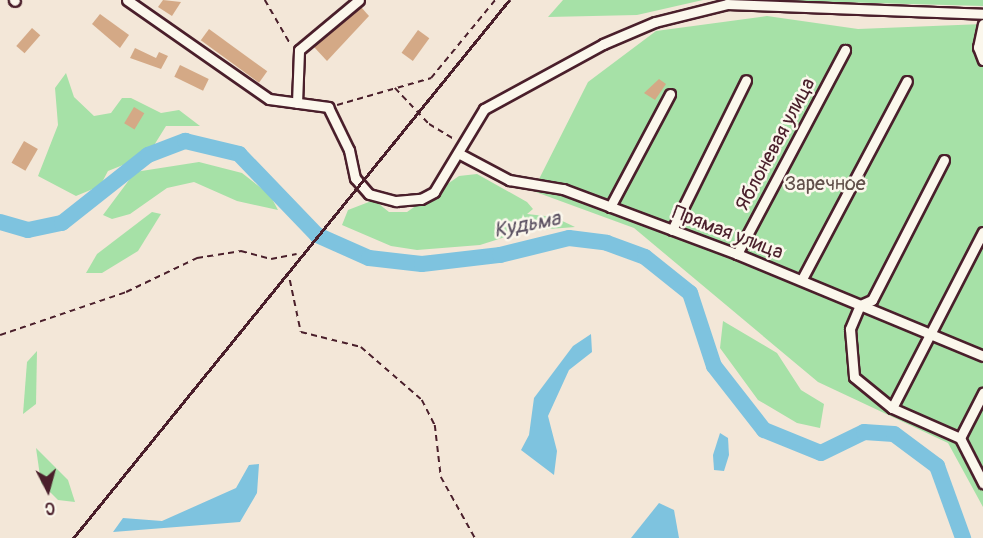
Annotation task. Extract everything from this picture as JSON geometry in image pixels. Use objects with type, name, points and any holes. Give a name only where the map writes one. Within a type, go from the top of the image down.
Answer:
[{"type":"street","points":[[127,0],[269,99],[328,107],[349,150],[355,178],[369,194],[421,199],[434,192],[484,109],[603,44],[655,22],[727,4],[983,14]]},
{"type":"street","points":[[297,103],[299,50],[359,0]]},
{"type":"street","points":[[983,24],[980,46],[983,60]]},
{"type":"street","name":"Яблоневая улица","points":[[737,254],[845,50]]},
{"type":"street","points":[[672,230],[746,80]]},
{"type":"street","points":[[802,279],[907,81]]},
{"type":"street","points":[[610,207],[670,94]]},
{"type":"street","name":"Прямая улица","points":[[458,153],[509,180],[563,189],[802,279],[983,356]]},
{"type":"street","points":[[944,160],[872,300],[860,305],[850,329],[854,377],[892,408],[960,438],[983,483]]},
{"type":"street","points":[[892,408],[932,336],[983,232]]},
{"type":"street","points":[[960,438],[983,393]]},
{"type":"path","points":[[265,0],[299,50]]},
{"type":"path","points":[[328,107],[431,78],[495,0]]},
{"type":"path","points":[[395,87],[429,124],[465,141]]},
{"type":"path","points":[[0,335],[126,292],[197,258],[241,251],[271,259],[297,254]]},
{"type":"path","points":[[290,280],[301,332],[315,339],[361,347],[422,400],[435,426],[441,477],[475,538]]},
{"type":"green space","points":[[563,0],[703,0],[637,15],[548,17]]},
{"type":"green space","points":[[762,0],[983,0],[983,6]]},
{"type":"green space","name":"Заречное","points":[[767,16],[858,29],[983,24],[983,507],[948,443],[818,382],[634,228],[533,191],[588,82],[656,31]]},
{"type":"green space","points":[[66,73],[74,97],[94,116],[111,113],[122,98],[131,98],[161,113],[179,110],[200,126],[166,126],[148,155],[108,171],[100,186],[76,196],[38,176],[58,125],[55,88]]},
{"type":"green space","points":[[199,162],[242,173],[270,195],[278,210],[237,201],[194,182],[167,188],[130,214],[112,219],[103,215],[135,172]]},
{"type":"green space","points":[[477,174],[527,202],[533,209],[527,214],[554,217],[575,227],[524,231],[480,245],[417,250],[391,246],[342,225],[348,210],[374,200],[389,212],[407,212],[459,176]]},
{"type":"green space","points":[[152,212],[161,214],[138,251],[102,273],[86,273],[97,254]]},
{"type":"green space","points":[[723,321],[777,353],[801,390],[824,404],[820,428],[797,423],[758,400],[720,348]]},
{"type":"green space","points":[[37,351],[36,404],[23,414],[27,362]]},
{"type":"green space","points":[[36,448],[68,480],[75,502],[58,500],[41,483]]},
{"type":"water","points":[[591,334],[592,352],[569,370],[548,416],[557,451],[554,475],[521,450],[529,435],[534,398],[573,346]]},
{"type":"water","points":[[720,433],[728,438],[729,455],[724,471],[714,470],[713,455]]},
{"type":"water","points":[[259,464],[257,493],[240,522],[113,532],[123,518],[162,521],[236,488],[249,465]]},
{"type":"water","points":[[659,503],[674,510],[679,538],[631,538]]},
{"type":"building","points":[[163,0],[181,2],[172,16],[158,7]]},
{"type":"building","points":[[361,7],[369,16],[327,61],[314,47]]},
{"type":"building","points":[[100,14],[129,35],[120,48],[92,24]]},
{"type":"building","points":[[32,28],[40,35],[25,53],[16,46]]},
{"type":"building","points":[[209,29],[267,71],[259,83],[201,40]]},
{"type":"building","points":[[418,30],[429,38],[413,61],[402,53]]},
{"type":"building","points":[[135,48],[156,58],[159,52],[168,56],[161,69],[130,58]]},
{"type":"building","points":[[180,65],[209,79],[203,91],[174,77]]},
{"type":"building","points":[[659,79],[666,84],[655,100],[644,93]]},
{"type":"building","points":[[134,107],[144,113],[135,129],[124,123]]},
{"type":"building","points":[[24,141],[38,149],[25,171],[12,163]]},
{"type":"waterway","name":"Кудьма","points":[[0,222],[28,230],[62,223],[148,155],[185,141],[239,154],[317,235],[369,258],[422,264],[500,255],[569,238],[607,243],[645,257],[690,293],[714,366],[764,430],[821,453],[864,432],[894,434],[937,466],[963,538]]},
{"type":"railway","points":[[73,538],[509,0]]}]
